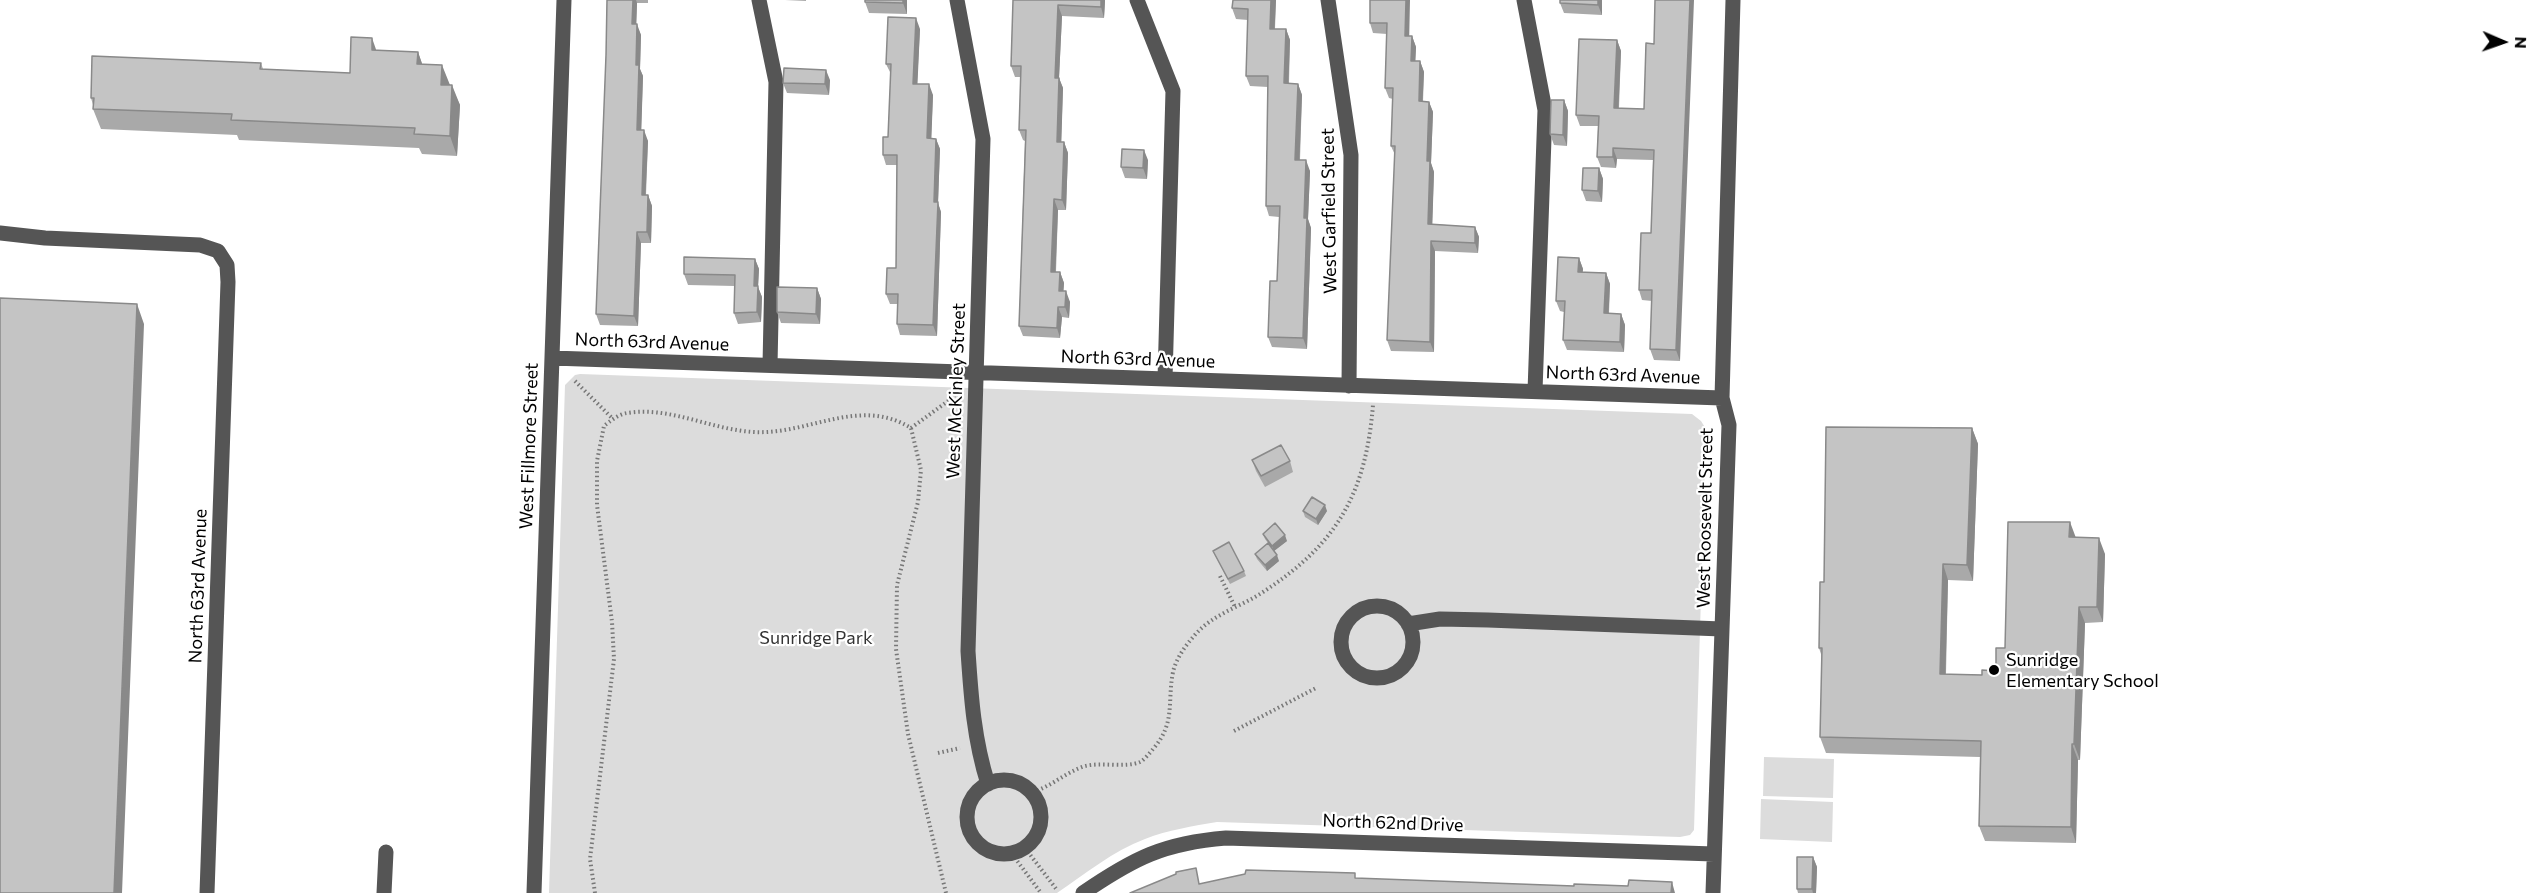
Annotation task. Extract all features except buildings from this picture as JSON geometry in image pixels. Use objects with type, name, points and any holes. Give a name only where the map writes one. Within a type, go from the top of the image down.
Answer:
[{"type":"street","name":"West Fillmore Street","points":[[534,893],[564,0]]},
{"type":"street","points":[[759,0],[776,82],[770,365]]},
{"type":"street","name":"West McKinley Street","points":[[957,0],[983,139],[968,651],[976,743],[988,784]]},
{"type":"street","points":[[1137,0],[1173,91],[1165,379]]},
{"type":"street","name":"West Garfield Street","points":[[1328,0],[1351,155],[1349,386]]},
{"type":"street","points":[[1524,0],[1545,110],[1535,391]]},
{"type":"street","name":"West Roosevelt Street","points":[[1713,893],[1729,425],[1722,398],[1733,0]]},
{"type":"street","name":"North 63rd Avenue","points":[[0,233],[45,238],[200,245],[219,251],[227,265],[207,893]]},
{"type":"street","name":"North 63rd Avenue","points":[[552,358],[1722,398]]},
{"type":"street","points":[[1377,606],[1395,611],[1408,624],[1412,634],[1409,657],[1403,666],[1384,677],[1362,674],[1352,668],[1341,647],[1346,623],[1354,614],[1365,608],[1377,606]]},
{"type":"street","points":[[1408,624],[1440,619],[1722,629]]},
{"type":"street","points":[[999,780],[1011,780],[1032,792],[1039,803],[1041,822],[1034,840],[1019,851],[991,852],[981,847],[969,830],[968,808],[979,790],[999,780]]},
{"type":"street","name":"North 62nd Drive","points":[[1083,893],[1127,864],[1142,857],[1182,843],[1226,838],[1714,854]]},
{"type":"street","points":[[384,893],[386,852]]},
{"type":"path","points":[[575,381],[613,419]]},
{"type":"path","points":[[911,429],[955,396]]},
{"type":"path","points":[[1032,792],[1047,788],[1064,776],[1086,766],[1140,762],[1151,752],[1166,731],[1170,717],[1173,671],[1185,648],[1205,624],[1265,591],[1305,563],[1342,516],[1357,489],[1364,468],[1372,405]]},
{"type":"path","points":[[595,893],[590,859],[614,659],[612,622],[597,505],[597,461],[604,426],[626,413],[651,413],[693,420],[724,429],[757,433],[865,414],[896,419],[911,429],[921,470],[918,502],[897,585],[896,649],[908,734],[946,893]]},
{"type":"path","points":[[1220,576],[1235,606]]},
{"type":"path","points":[[1234,731],[1316,688]]},
{"type":"path","points":[[938,753],[960,747]]},
{"type":"path","points":[[1019,851],[1057,890]]},
{"type":"path","points":[[1019,851],[1041,893]]},
{"type":"green space","name":"Sunridge Park","points":[[575,375],[1692,414],[1701,421],[1706,429],[1694,830],[1690,835],[1680,837],[1217,822],[1172,831],[1133,844],[1100,863],[1057,893],[549,893],[565,385]]},
{"type":"green space","points":[[1764,757],[1834,759],[1833,798],[1763,796]]},
{"type":"green space","points":[[1761,799],[1833,802],[1832,842],[1760,839]]},
{"type":"place","name":"Sunridge Elementary School","points":[[1994,670]]}]
